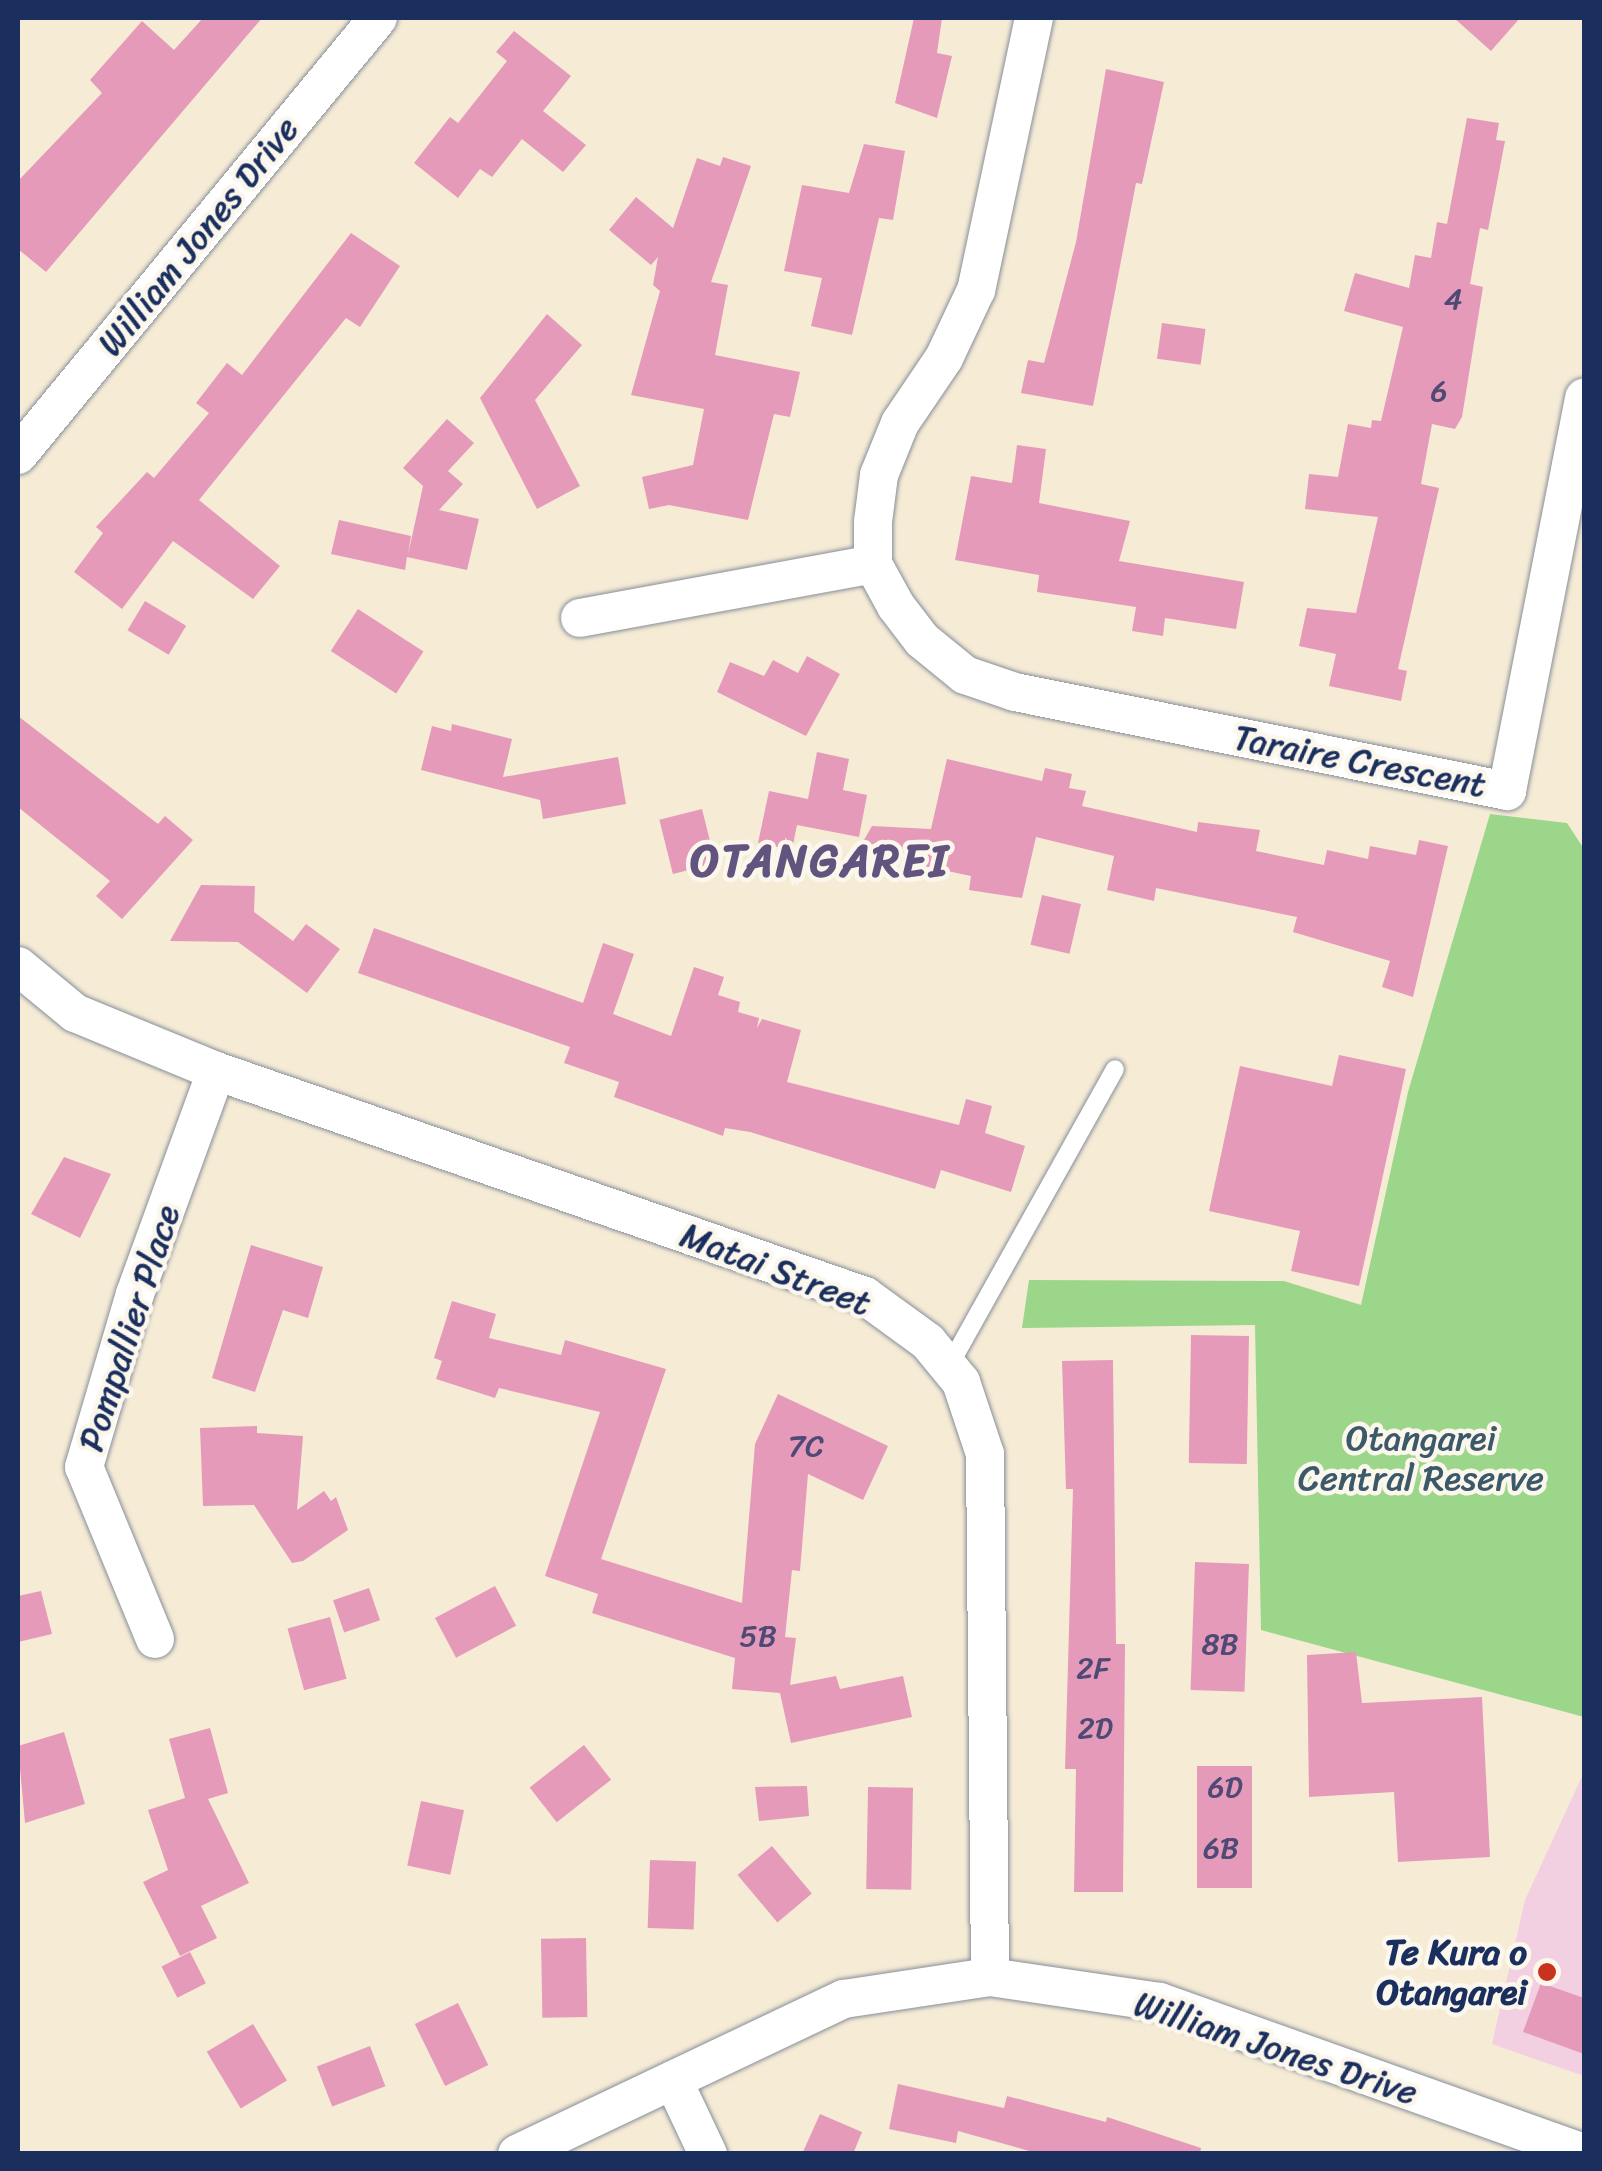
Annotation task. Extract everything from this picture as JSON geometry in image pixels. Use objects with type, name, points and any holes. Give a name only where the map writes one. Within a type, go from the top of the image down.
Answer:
[{"type":"street","name":"William Jones Drive","points":[[18,455],[378,18]]},
{"type":"street","points":[[580,618],[873,564],[879,474],[900,423],[944,358],[976,290],[1034,18]]},
{"type":"street","name":"Taraire Crescent","points":[[873,564],[922,640],[964,675],[1015,692],[1508,790],[1584,397]]},
{"type":"street","name":"Matai Street","points":[[18,966],[75,1013],[216,1070],[866,1296],[928,1342],[961,1382],[985,1454],[990,1977]]},
{"type":"street","name":"Pompallier Place","points":[[155,1640],[84,1467],[135,1294],[216,1070]]},
{"type":"street","name":"William Jones Drive","points":[[518,2154],[844,1999],[990,1977],[1160,2002],[1584,2153]]},
{"type":"street","points":[[673,2080],[708,2154]]},
{"type":"lane","points":[[948,1366],[1116,1068]]},
{"type":"shaded area","name":"Te Kura o Otangarei","points":[[1584,1772],[1584,2076],[1492,2044],[1525,1900]]},
{"type":"green space","name":"Otangarei Central Reserve","points":[[1490,814],[1567,823],[1584,849],[1584,1717],[1261,1630],[1255,1325],[1022,1328],[1029,1280],[1284,1281],[1361,1305],[1408,1092]]},
{"type":"building","points":[[203,18],[262,18],[46,272],[18,249],[18,181],[102,93],[90,80],[142,21],[174,50]]},
{"type":"building","points":[[914,18],[942,18],[937,53],[952,56],[937,118],[895,103]]},
{"type":"building","points":[[1454,18],[1520,18],[1491,51]]},
{"type":"building","points":[[514,31],[571,76],[543,111],[586,145],[563,172],[522,139],[492,177],[480,169],[458,198],[414,163],[450,117],[458,123],[507,61],[496,52]]},
{"type":"building","points":[[1106,69],[1164,82],[1142,184],[1136,183],[1093,406],[1021,393],[1028,360],[1044,363],[1076,242]]},
{"type":"building","points":[[1467,118],[1499,123],[1496,140],[1505,141],[1488,230],[1480,228],[1470,284],[1483,287],[1462,417],[1455,429],[1432,424],[1421,484],[1439,488],[1398,669],[1407,671],[1401,701],[1329,686],[1336,654],[1299,646],[1307,608],[1356,613],[1378,517],[1305,509],[1309,474],[1338,477],[1348,424],[1371,428],[1372,420],[1381,421],[1403,327],[1344,311],[1355,273],[1409,288],[1415,255],[1431,258],[1437,222],[1447,224]]},
{"type":"building","points":[[864,144],[905,151],[893,220],[879,218],[852,335],[811,326],[822,278],[784,271],[802,185],[849,193]]},
{"type":"building","points":[[723,157],[751,166],[711,282],[728,285],[715,355],[800,372],[790,417],[774,414],[748,520],[669,505],[649,509],[642,477],[693,465],[704,409],[631,395],[660,291],[653,285],[658,257],[651,265],[609,230],[636,197],[673,228],[697,158],[720,166]]},
{"type":"building","points":[[351,233],[400,266],[360,327],[346,318],[199,500],[280,566],[253,599],[173,541],[122,609],[74,572],[103,533],[96,527],[147,472],[154,478],[209,413],[196,403],[227,363],[242,375]]},
{"type":"building","points":[[547,314],[582,345],[535,400],[580,486],[537,509],[480,398]]},
{"type":"building","points":[[1162,323],[1206,329],[1201,365],[1157,359]]},
{"type":"building","points":[[447,419],[474,443],[448,471],[463,484],[439,510],[479,519],[467,570],[407,557],[405,570],[331,554],[339,520],[411,536],[408,555],[423,486],[403,468]]},
{"type":"building","points":[[1017,445],[1046,449],[1039,503],[1130,521],[1119,561],[1244,582],[1236,629],[1165,618],[1163,636],[1132,631],[1136,607],[1037,592],[1039,575],[955,560],[971,476],[1012,483]]},
{"type":"building","points":[[145,601],[186,626],[169,655],[127,630]]},
{"type":"building","points":[[358,609],[423,651],[396,693],[331,651]]},
{"type":"building","points":[[807,656],[840,674],[806,736],[717,692],[730,662],[764,676],[773,660],[798,673]]},
{"type":"building","points":[[18,716],[158,824],[165,816],[193,840],[122,919],[96,896],[110,881],[18,807]]},
{"type":"building","points":[[452,724],[512,739],[503,777],[618,757],[626,804],[543,819],[540,800],[421,770],[432,726],[451,731]]},
{"type":"building","points":[[817,752],[849,759],[843,790],[867,795],[859,837],[797,825],[792,850],[758,843],[769,791],[808,799]]},
{"type":"building","points":[[947,759],[1042,781],[1045,768],[1072,774],[1069,788],[1086,791],[1082,806],[1197,832],[1198,822],[1260,830],[1256,851],[1324,865],[1327,850],[1368,859],[1370,846],[1416,855],[1419,840],[1448,846],[1413,997],[1382,987],[1390,961],[1293,932],[1297,917],[1156,888],[1154,901],[1107,890],[1114,856],[1036,837],[1022,898],[969,890],[971,876],[857,852],[872,826],[931,829]]},
{"type":"building","points":[[702,809],[716,863],[673,874],[659,820]]},
{"type":"building","points":[[201,885],[255,886],[254,912],[293,941],[306,924],[340,949],[307,993],[238,942],[170,941]]},
{"type":"building","points":[[1042,895],[1081,904],[1070,954],[1031,945]]},
{"type":"building","points":[[374,928],[583,1003],[603,943],[634,954],[613,1014],[671,1036],[694,967],[724,977],[718,995],[740,1002],[738,1012],[759,1018],[757,1028],[762,1019],[801,1030],[787,1082],[959,1125],[966,1099],[992,1106],[985,1133],[1025,1146],[1011,1192],[941,1170],[935,1189],[750,1132],[725,1128],[723,1136],[614,1097],[619,1082],[564,1063],[570,1047],[358,973]]},
{"type":"building","points":[[1339,1055],[1406,1069],[1359,1286],[1291,1271],[1300,1231],[1209,1211],[1240,1066],[1332,1086]]},
{"type":"building","points":[[64,1157],[111,1174],[80,1238],[31,1214]]},
{"type":"building","points":[[251,1245],[323,1267],[308,1318],[283,1310],[255,1392],[212,1378]]},
{"type":"building","points":[[452,1301],[496,1314],[489,1338],[561,1355],[565,1340],[666,1369],[601,1559],[742,1603],[755,1444],[778,1394],[888,1446],[863,1500],[808,1474],[800,1571],[792,1570],[785,1637],[796,1638],[790,1685],[836,1676],[840,1689],[903,1676],[912,1717],[791,1743],[780,1693],[732,1689],[735,1658],[592,1613],[598,1594],[545,1576],[600,1412],[499,1388],[495,1398],[436,1379],[442,1361],[434,1358]]},
{"type":"building","points":[[1191,1335],[1249,1336],[1247,1464],[1189,1463]]},
{"type":"building","points":[[1113,1360],[1116,1644],[1125,1644],[1123,1892],[1074,1892],[1076,1769],[1065,1769],[1073,1489],[1066,1489],[1062,1361]]},
{"type":"building","points":[[257,1426],[257,1433],[303,1436],[297,1510],[324,1491],[331,1501],[336,1497],[348,1530],[303,1561],[292,1563],[254,1505],[203,1506],[200,1428]]},
{"type":"building","points":[[1195,1562],[1249,1564],[1244,1692],[1191,1690]]},
{"type":"building","points":[[495,1586],[516,1626],[456,1658],[435,1618]]},
{"type":"building","points":[[369,1588],[380,1620],[344,1633],[333,1600]]},
{"type":"building","points":[[41,1591],[52,1634],[18,1642],[18,1596]]},
{"type":"building","points":[[330,1617],[347,1679],[304,1690],[287,1628]]},
{"type":"building","points":[[1356,1652],[1362,1703],[1482,1697],[1490,1857],[1398,1862],[1394,1792],[1309,1797],[1307,1655]]},
{"type":"building","points":[[210,1728],[228,1793],[208,1799],[249,1883],[201,1906],[217,1938],[180,1956],[143,1882],[168,1870],[148,1810],[185,1798],[169,1739]]},
{"type":"building","points":[[64,1732],[85,1804],[25,1823],[18,1746]]},
{"type":"building","points":[[584,1745],[611,1780],[557,1822],[530,1787]]},
{"type":"building","points":[[1197,1766],[1252,1766],[1252,1888],[1197,1888]]},
{"type":"building","points":[[807,1786],[809,1816],[759,1821],[755,1787]]},
{"type":"building","points":[[868,1787],[913,1788],[911,1890],[866,1889]]},
{"type":"building","points":[[421,1801],[464,1810],[450,1875],[407,1866]]},
{"type":"building","points":[[772,1846],[812,1893],[777,1922],[738,1875]]},
{"type":"building","points":[[650,1860],[696,1862],[694,1930],[648,1928]]},
{"type":"building","points":[[586,1938],[587,2017],[542,2018],[541,1939]]},
{"type":"building","points":[[190,1952],[206,1983],[177,1998],[161,1967]]},
{"type":"building","points":[[1541,1983],[1584,1998],[1584,2054],[1523,2032]]},
{"type":"building","points":[[458,2003],[488,2065],[445,2086],[415,2024]]},
{"type":"building","points":[[253,2024],[287,2081],[241,2108],[207,2052]]},
{"type":"building","points":[[370,2046],[385,2086],[332,2107],[317,2066]]},
{"type":"building","points":[[898,2084],[1004,2108],[1007,2096],[1106,2122],[1107,2117],[1201,2148],[1200,2154],[1040,2154],[958,2131],[956,2143],[889,2129]]},
{"type":"building","points":[[820,2114],[862,2132],[853,2154],[802,2154]]},
{"type":"place","name":"Te Kura o Otangarei","points":[[1547,1972]]},
{"type":"district","name":"OTANGAREI","points":[[820,862]]}]
